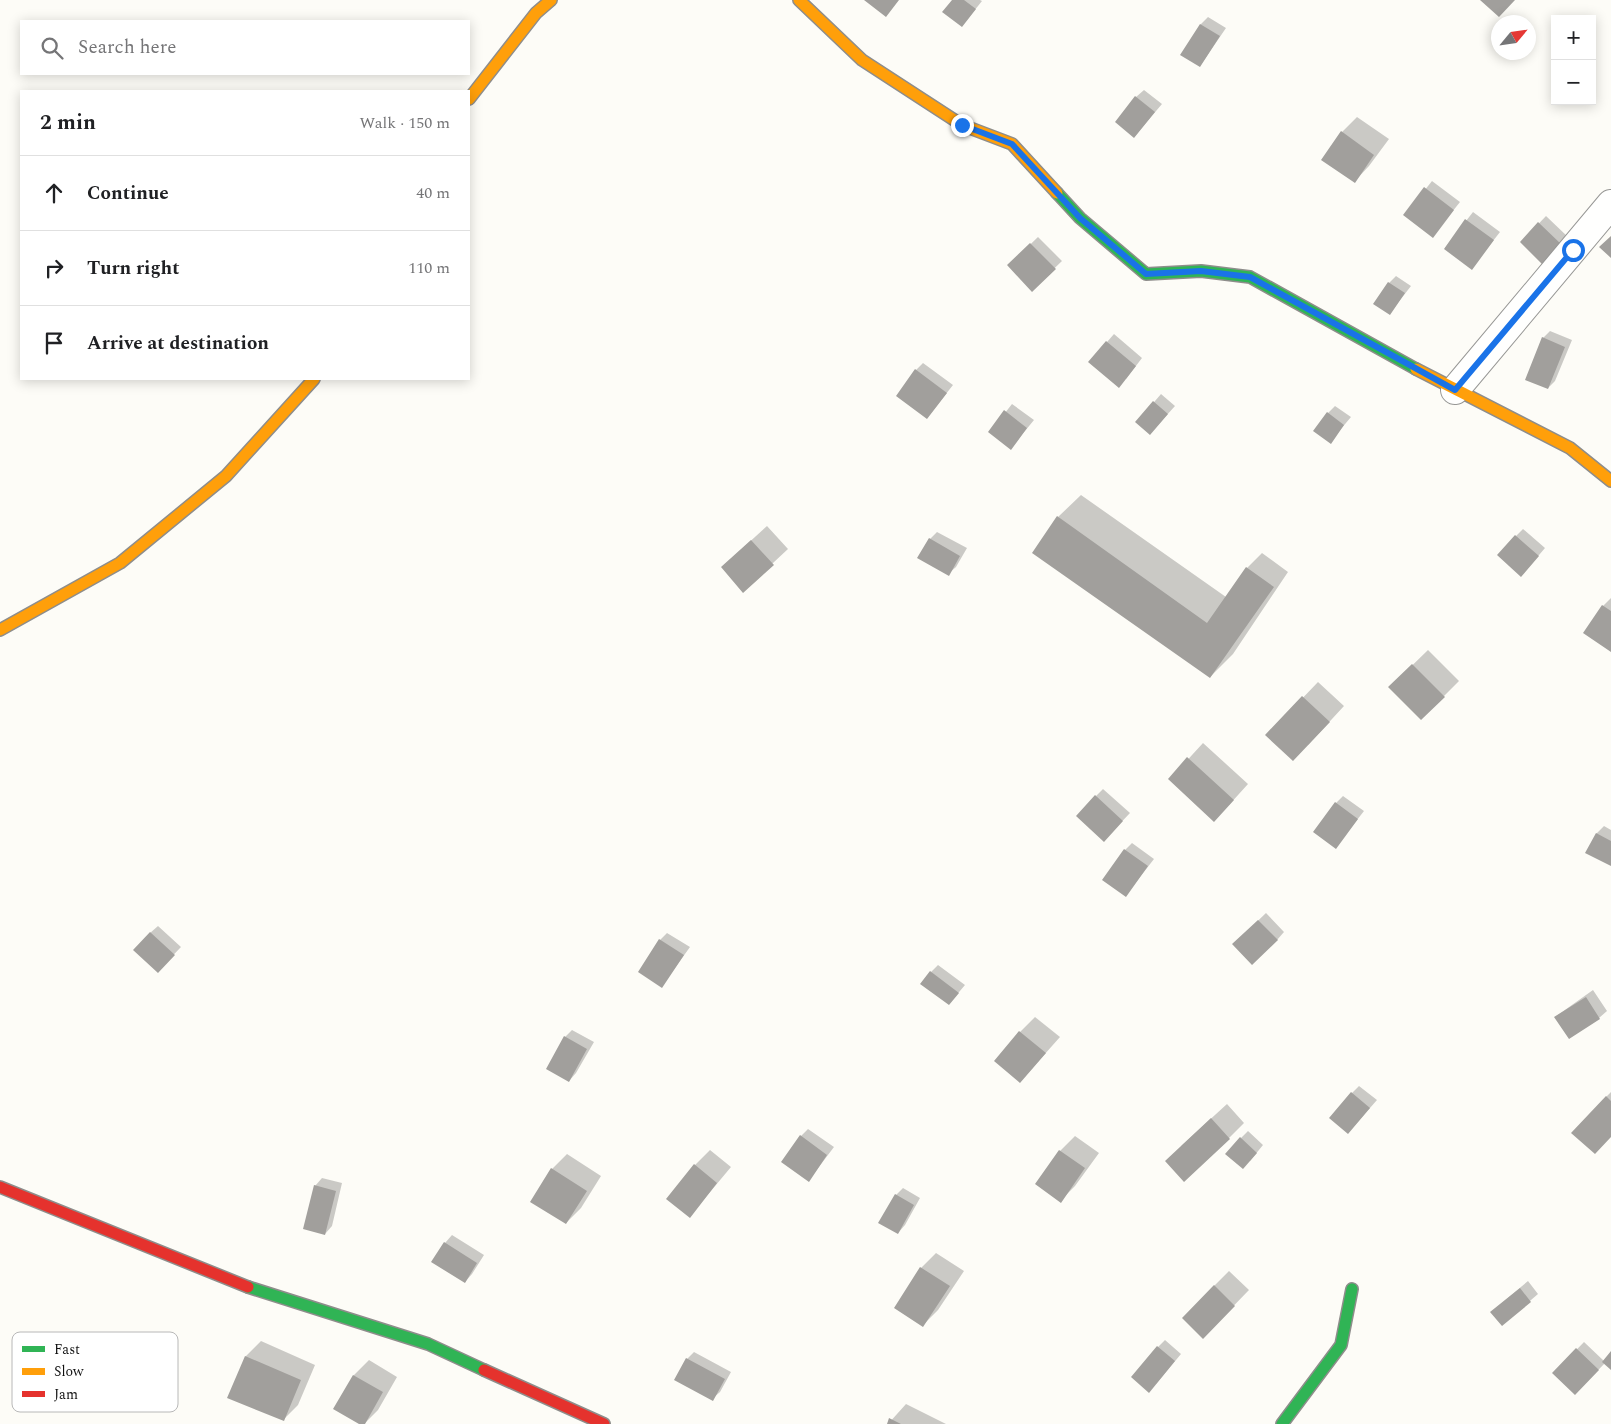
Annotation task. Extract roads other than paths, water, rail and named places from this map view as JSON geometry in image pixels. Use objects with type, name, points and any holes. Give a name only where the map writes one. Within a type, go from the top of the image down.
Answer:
[{"type":"street","points":[[470,98],[536,13],[551,0]]},
{"type":"street","points":[[799,0],[862,60],[962,125],[1012,144],[1080,218],[1146,274],[1201,271],[1250,277],[1455,390],[1570,448],[1611,482]]},
{"type":"street","points":[[1455,390],[1611,204]]},
{"type":"street","points":[[0,630],[120,563],[226,476],[313,380]]},
{"type":"street","points":[[0,1187],[248,1287],[428,1344],[604,1424]]},
{"type":"street","points":[[1282,1424],[1341,1345],[1352,1289]]}]
